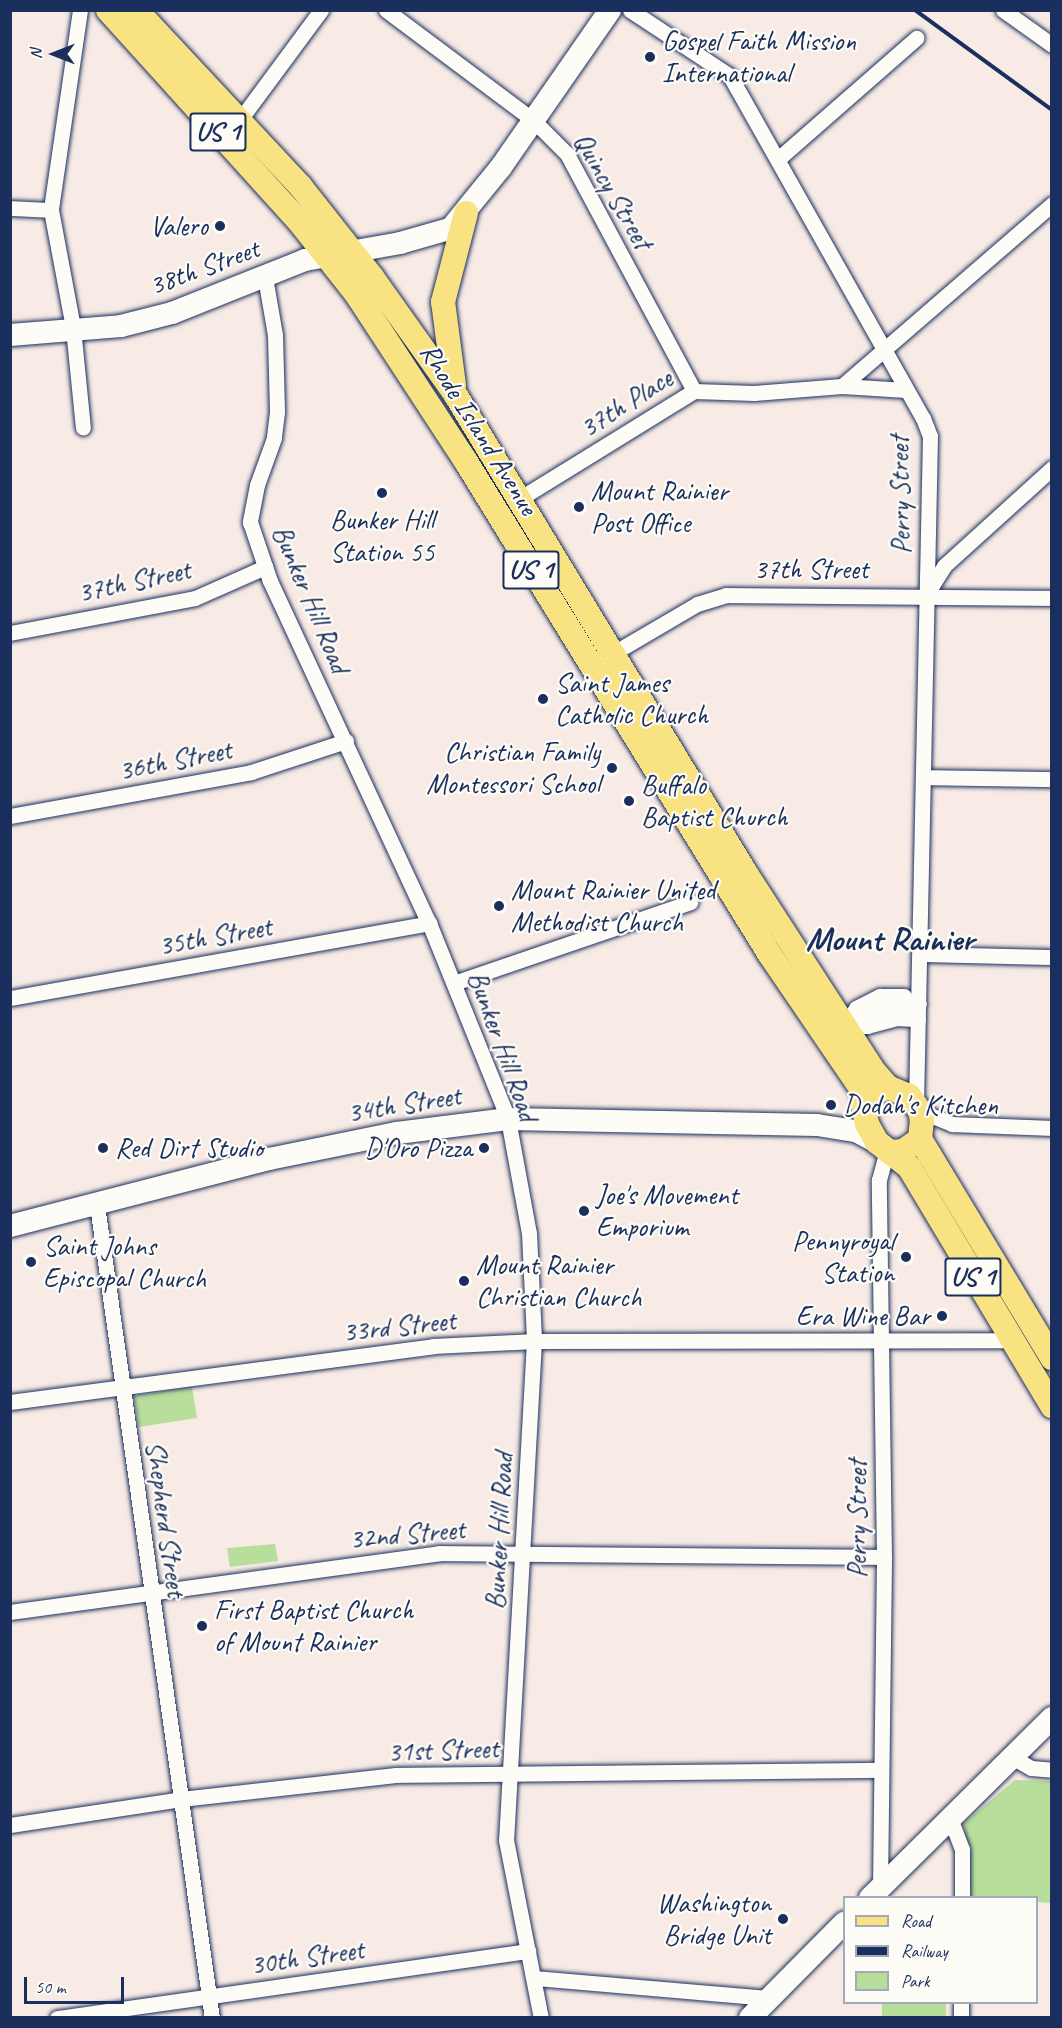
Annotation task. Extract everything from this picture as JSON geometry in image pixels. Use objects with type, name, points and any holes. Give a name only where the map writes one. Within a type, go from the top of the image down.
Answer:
[{"type":"main road","name":"Rhode Island Avenue","points":[[108,10],[326,255],[396,350],[770,955],[836,1031],[891,1087]]},
{"type":"main road","name":"Rhode Island Avenue","points":[[136,10],[301,188],[354,253],[455,394],[836,1031],[865,1102]]},
{"type":"main road","name":"38th Street","points":[[10,335],[73,328],[121,326],[172,313],[326,255],[354,253],[376,257],[429,248],[458,221],[533,120],[610,10]]},
{"type":"main road","points":[[455,394],[443,302],[458,221]]},
{"type":"main road","points":[[865,1102],[891,1087]]},
{"type":"main road","name":"US 1","points":[[891,1087],[918,1107],[921,1137],[1052,1358]]},
{"type":"main road","name":"34th Street","points":[[817,1125],[838,1120],[865,1102]]},
{"type":"main road","name":"US 1","points":[[865,1102],[867,1124],[885,1148],[909,1167],[1052,1406]]},
{"type":"main road","name":"34th Street","points":[[10,1226],[269,1159],[397,1133],[508,1119],[817,1125],[856,1131],[885,1148]]},
{"type":"main road","points":[[885,1148],[903,1151],[921,1137]]},
{"type":"main road","points":[[875,1893],[1052,1718]]},
{"type":"main road","points":[[750,2018],[843,1924]]},
{"type":"street","points":[[80,10],[51,210],[73,328],[83,428]]},
{"type":"street","points":[[239,121],[321,10]]},
{"type":"street","name":"Quincy Street","points":[[386,10],[533,120],[567,153],[694,391]]},
{"type":"street","name":"Perry Street","points":[[630,10],[730,76],[885,351],[930,436],[917,1048],[918,1107]]},
{"type":"street","points":[[1004,10],[1052,45]]},
{"type":"street","points":[[778,159],[916,38]]},
{"type":"street","points":[[842,386],[1052,204]]},
{"type":"street","points":[[10,208],[51,210]]},
{"type":"street","name":"Bunker Hill Road","points":[[265,277],[275,334],[277,412],[274,438],[257,485],[250,522],[265,567],[429,923],[508,1119],[529,1233],[534,1341],[524,1554],[506,1840],[535,1978],[541,2018]]},
{"type":"street","name":"37th Place","points":[[519,500],[694,391],[754,393],[842,386],[906,390]]},
{"type":"street","points":[[926,595],[944,566],[1052,468]]},
{"type":"street","name":"37th Street","points":[[10,633],[195,597],[265,567]]},
{"type":"street","name":"37th Street","points":[[590,667],[697,604],[726,595],[926,595],[1052,598]]},
{"type":"street","name":"36th Street","points":[[10,816],[251,772],[346,741]]},
{"type":"street","points":[[922,777],[1052,779]]},
{"type":"street","points":[[454,983],[691,902]]},
{"type":"street","name":"35th Street","points":[[10,998],[429,923]]},
{"type":"street","points":[[920,954],[1052,957]]},
{"type":"street","points":[[836,1031],[881,1007],[919,1006]]},
{"type":"street","name":"Perry Street","points":[[891,1087],[911,1065],[917,1048]]},
{"type":"street","points":[[918,1107],[952,1124],[1052,1128]]},
{"type":"street","points":[[921,1137],[952,1124]]},
{"type":"street","name":"Perry Street","points":[[875,1893],[884,1557],[879,1180],[885,1148]]},
{"type":"street","name":"Shepherd Street","points":[[97,1205],[212,2018]]},
{"type":"street","name":"33rd Street","points":[[10,1402],[385,1351],[534,1341],[1011,1340]]},
{"type":"street","name":"32nd Street","points":[[10,1612],[439,1553],[884,1557]]},
{"type":"street","points":[[1012,1757],[1031,1768],[1052,1770]]},
{"type":"street","name":"31st Street","points":[[10,1825],[181,1799],[396,1775],[880,1770]]},
{"type":"street","points":[[950,1818],[962,1850],[962,1896]]},
{"type":"street","name":"30th Street","points":[[57,2018],[528,1951]]},
{"type":"street","points":[[535,1978],[770,1998]]},
{"type":"green space","points":[[192,1387],[197,1418],[139,1427],[134,1396]]},
{"type":"green space","points":[[275,1544],[278,1561],[230,1567],[227,1548]]},
{"type":"green space","points":[[1015,1780],[1051,1781],[1051,1903],[1038,1902],[1038,1896],[971,1896],[964,1823]]},
{"type":"green space","points":[[882,2004],[946,2004],[946,2017],[882,2017]]},
{"type":"railway","points":[[915,10],[1052,110]]},
{"type":"place","name":"Gospel Faith Mission International","points":[[650,57]]},
{"type":"place","name":"Valero","points":[[220,226]]},
{"type":"place","name":"Bunker Hill Station 55","points":[[382,493]]},
{"type":"place","name":"Mount Rainier Post Office","points":[[579,507]]},
{"type":"place","name":"Saint James Catholic Church","points":[[543,699]]},
{"type":"place","name":"Christian Family Montessori School","points":[[612,768]]},
{"type":"place","name":"Buffalo Baptist Church","points":[[629,801]]},
{"type":"place","name":"Mount Rainier United Methodist Church","points":[[499,906]]},
{"type":"place","name":"Dodah's Kitchen","points":[[831,1105]]},
{"type":"place","name":"Red Dirt Studio","points":[[103,1148]]},
{"type":"place","name":"D'Oro Pizza","points":[[484,1148]]},
{"type":"place","name":"Joe's Movement Emporium","points":[[584,1211]]},
{"type":"place","name":"Pennyroyal Station","points":[[906,1257]]},
{"type":"place","name":"Saint Johns Episcopal Church","points":[[31,1262]]},
{"type":"place","name":"Mount Rainier Christian Church","points":[[464,1281]]},
{"type":"place","name":"Era Wine Bar","points":[[942,1316]]},
{"type":"place","name":"First Baptist Church of Mount Rainier","points":[[202,1626]]},
{"type":"place","name":"Washington Bridge Unit","points":[[783,1919]]},
{"type":"district","name":"Mount Rainier","points":[[890,939]]}]
